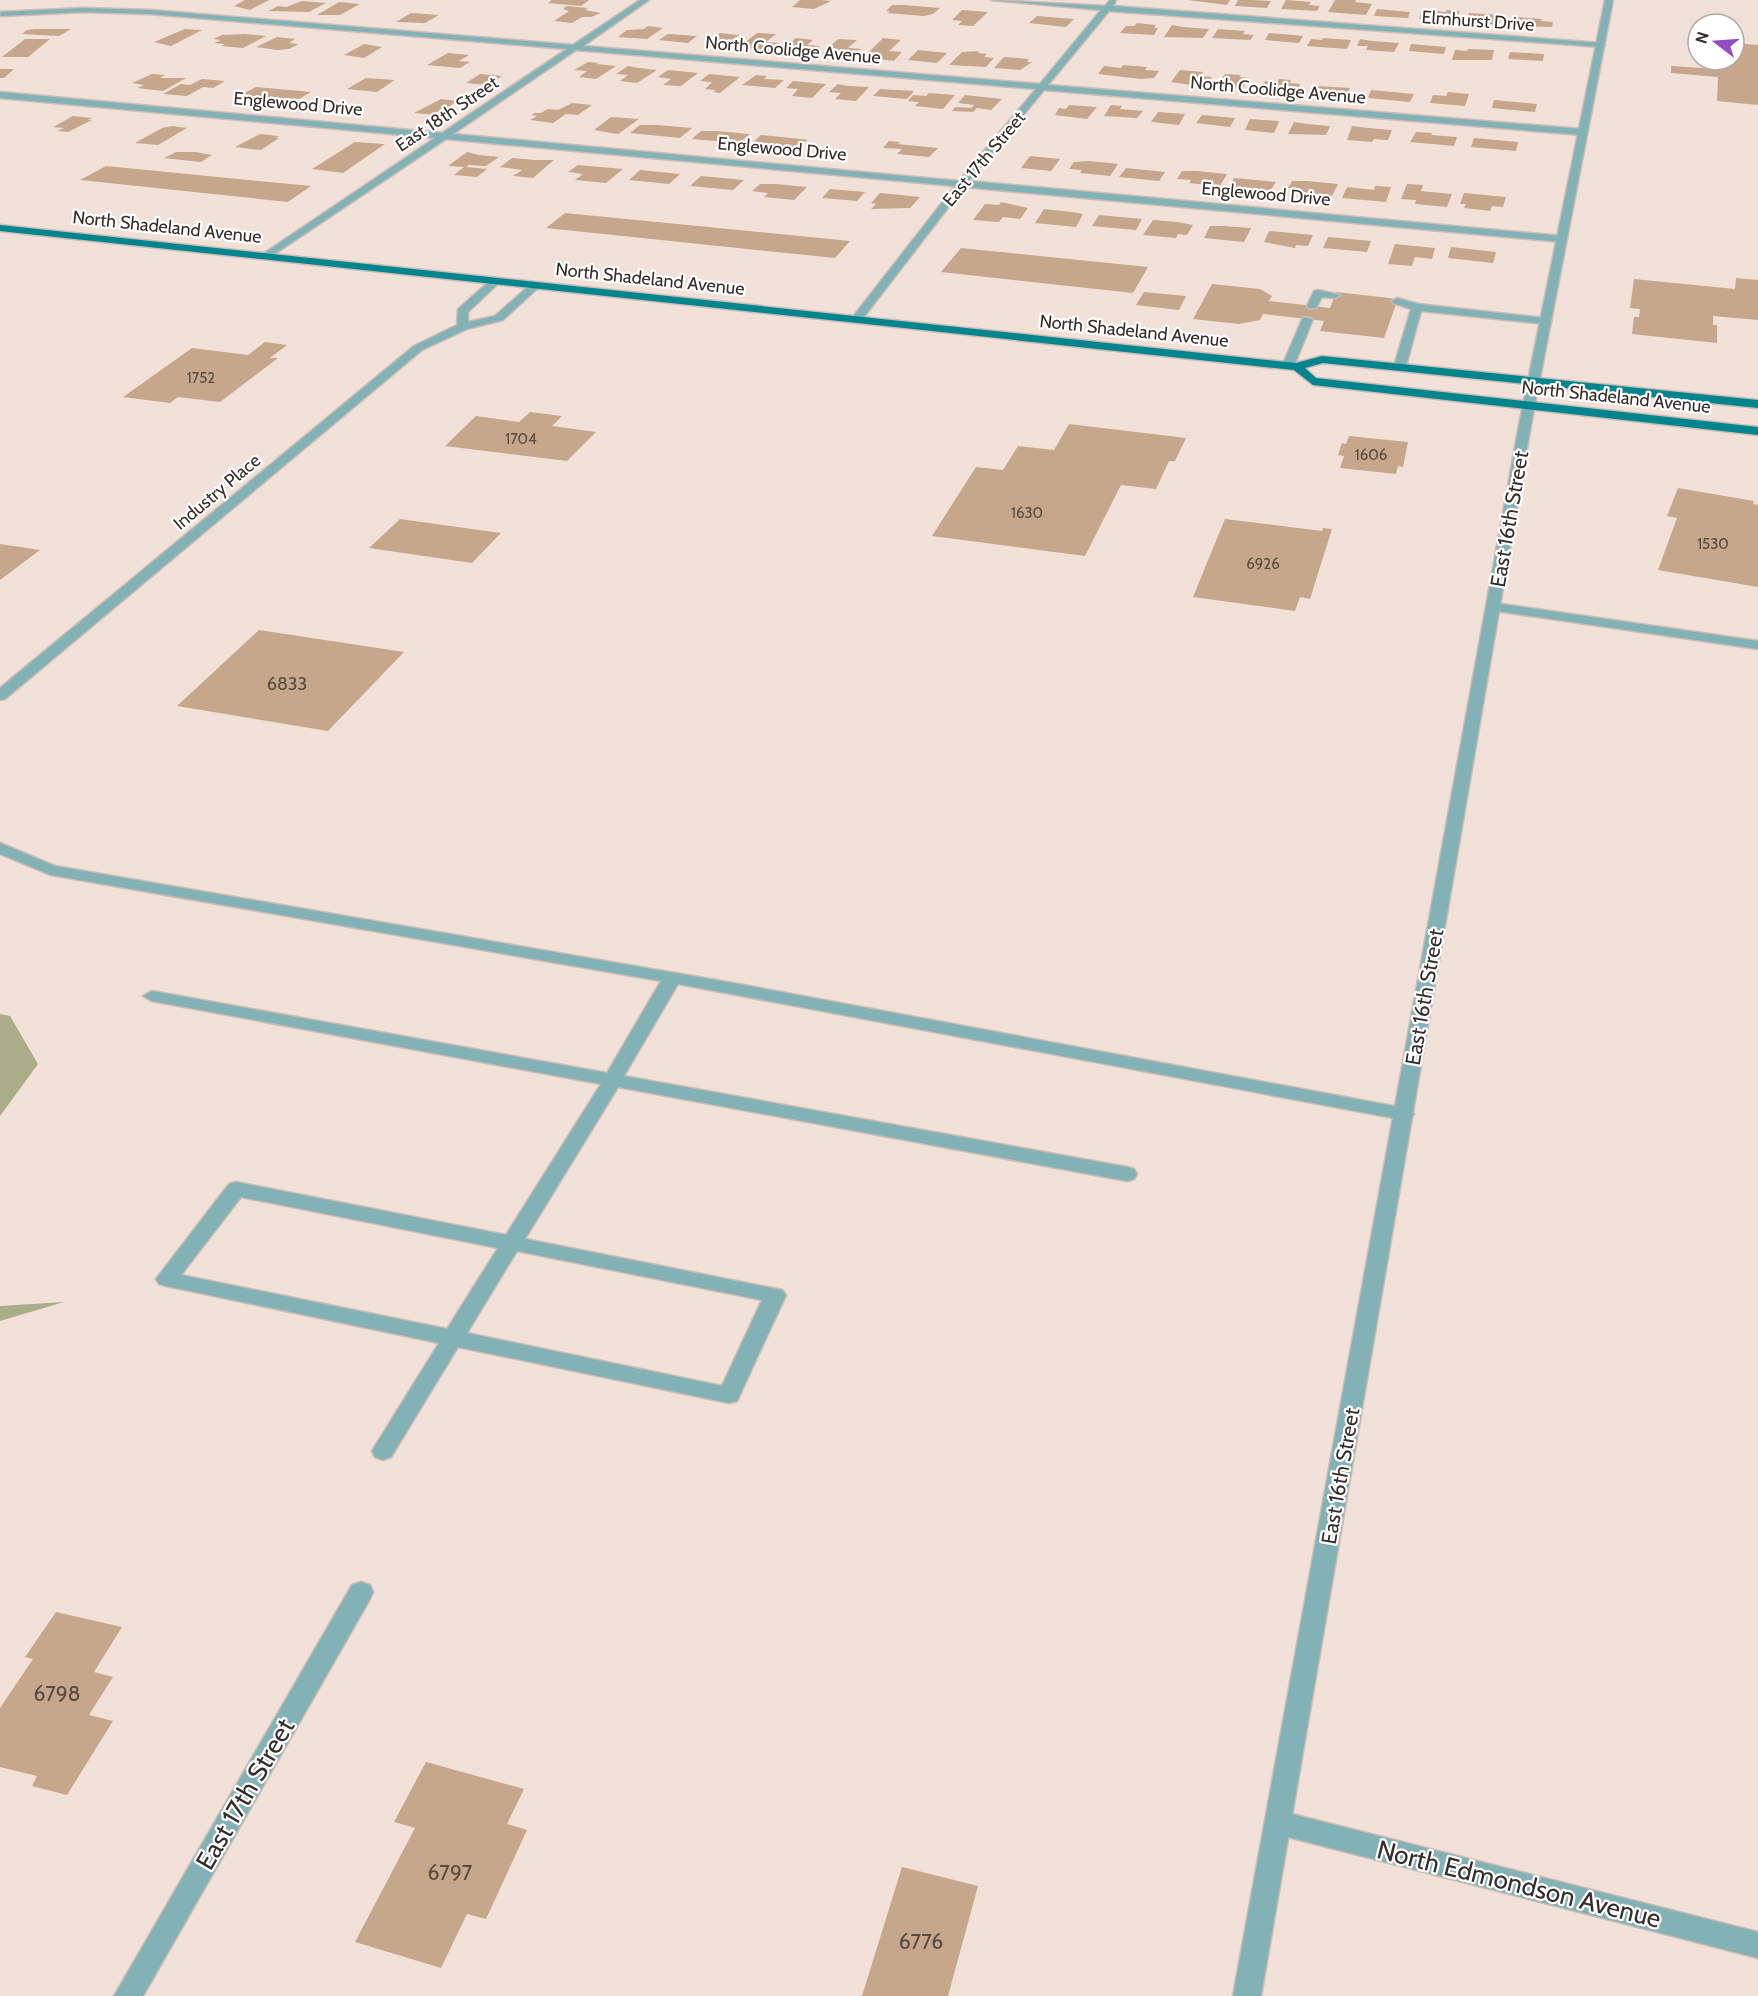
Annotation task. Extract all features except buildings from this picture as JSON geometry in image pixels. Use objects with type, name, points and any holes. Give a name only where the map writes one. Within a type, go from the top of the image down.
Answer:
[{"type":"main road","name":"North Shadeland Avenue","points":[[0,228],[1292,367],[1322,359],[1758,404]]},
{"type":"main road","name":"North Shadeland Avenue","points":[[1292,367],[1313,381],[1758,431]]},
{"type":"street","name":"East 18th Street","points":[[267,256],[645,0]]},
{"type":"street","name":"Elmhurst Drive","points":[[995,0],[1601,45]]},
{"type":"street","name":"East 17th Street","points":[[856,320],[963,182],[1114,0]]},
{"type":"street","name":"East 16th Street","points":[[1247,1996],[1280,1823],[1533,380],[1609,0]]},
{"type":"street","points":[[0,14],[11,3]]},
{"type":"street","name":"North Coolidge Avenue","points":[[0,14],[83,10],[150,12],[1582,132]]},
{"type":"street","name":"Englewood Drive","points":[[0,95],[1562,238]]},
{"type":"street","points":[[463,327],[462,310],[496,281]]},
{"type":"street","name":"Industry Place","points":[[0,696],[418,348],[463,327],[499,318],[536,285]]},
{"type":"street","points":[[1312,306],[1318,293],[1335,295]]},
{"type":"street","points":[[1397,301],[1417,307],[1545,321]]},
{"type":"street","points":[[1400,366],[1417,307]]},
{"type":"street","points":[[1292,367],[1307,319]]},
{"type":"street","points":[[1494,607],[1758,645]]},
{"type":"street","points":[[0,848],[51,870],[672,978],[1404,1114]]},
{"type":"street","points":[[383,1451],[455,1338],[672,978]]},
{"type":"street","points":[[152,996],[1127,1174]]},
{"type":"street","points":[[236,1190],[512,1243],[775,1295],[729,1395],[166,1279],[236,1190]]},
{"type":"street","name":"East 17th Street","points":[[128,1996],[361,1592]]},
{"type":"street","name":"North Edmondson Avenue","points":[[1280,1823],[1758,1945]]},
{"type":"green space","points":[[0,1014],[10,1016],[38,1064],[0,1116]]},
{"type":"green space","points":[[64,1302],[0,1321],[0,1306]]}]
